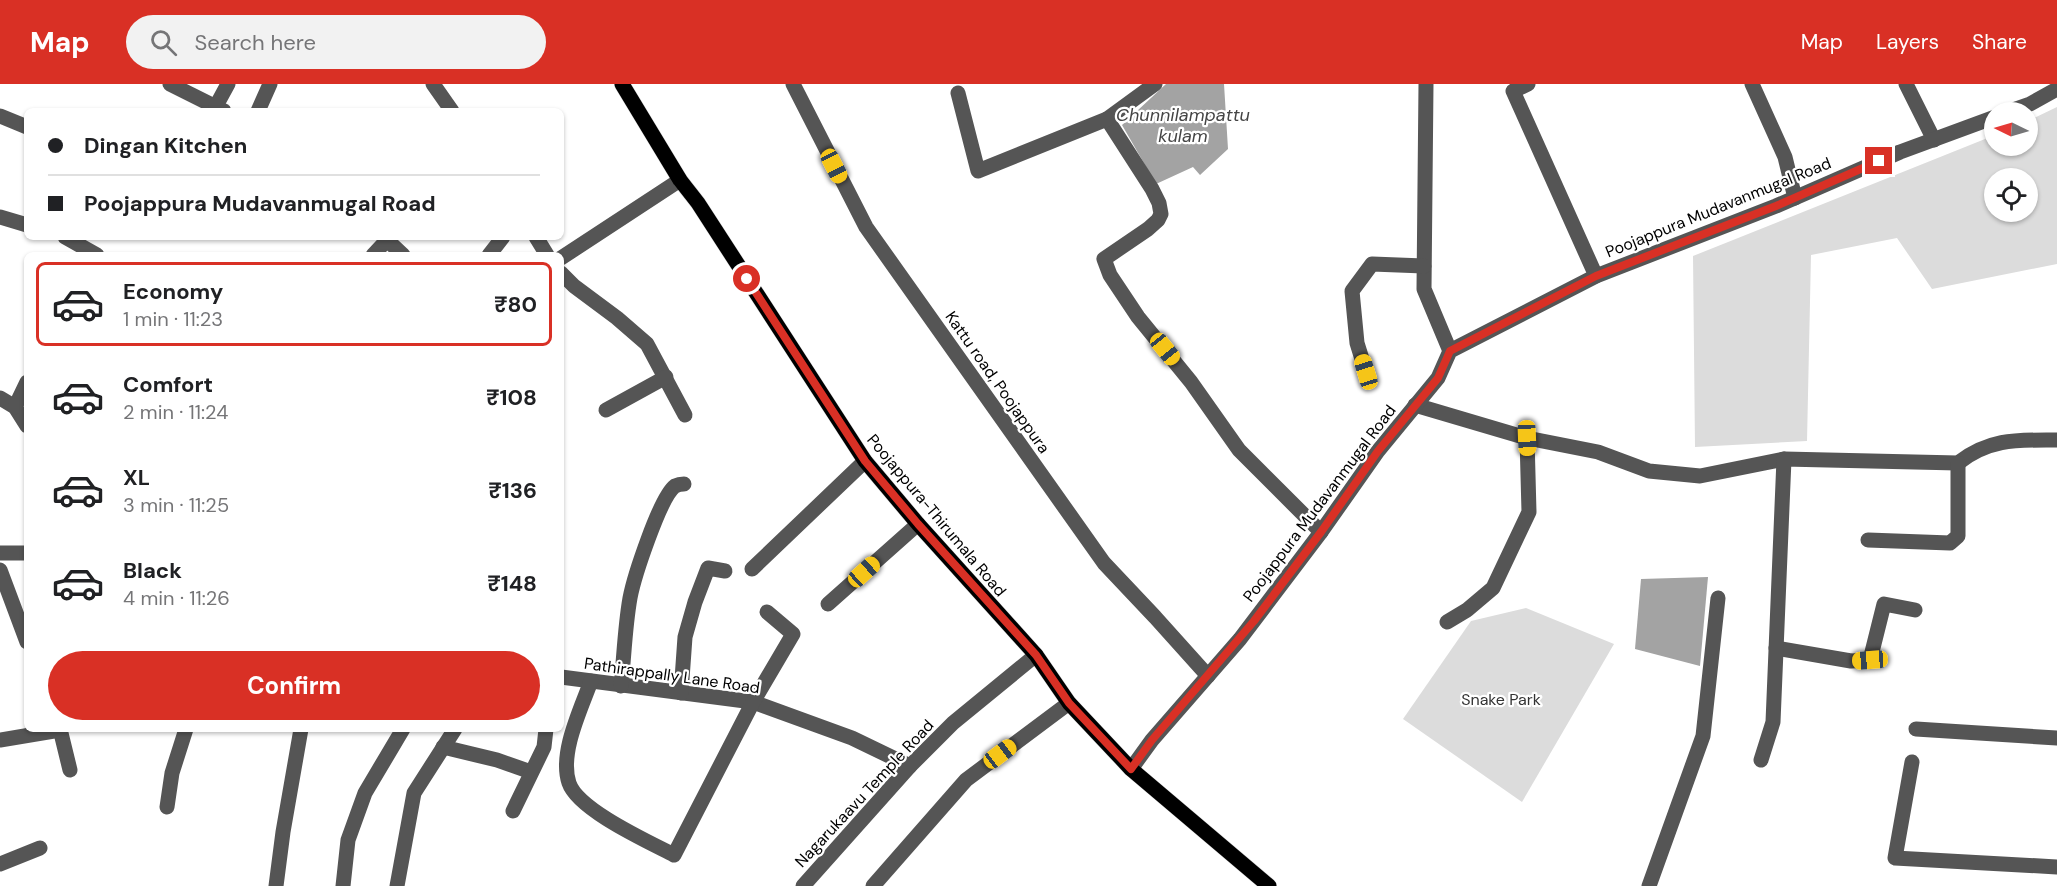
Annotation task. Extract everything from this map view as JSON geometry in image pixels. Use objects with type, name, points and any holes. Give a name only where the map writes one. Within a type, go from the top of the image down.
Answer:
[{"type":"main road","name":"Poojappura-Thirumala Road","points":[[621,84],[680,180],[698,203],[865,461],[918,524],[1036,655],[1069,703],[1131,769],[1269,886]]},
{"type":"street","points":[[170,84],[218,108]]},
{"type":"street","points":[[220,108],[228,84]]},
{"type":"street","points":[[259,108],[270,84]]},
{"type":"street","points":[[433,84],[450,108]]},
{"type":"street","name":"Kattu road, Poojappura","points":[[793,84],[866,227],[1104,562],[1208,676]]},
{"type":"street","points":[[958,93],[978,171],[1107,119],[1155,84]]},
{"type":"street","points":[[1426,84],[1424,289],[1450,351]]},
{"type":"street","points":[[1528,84],[1513,91],[1596,276]]},
{"type":"street","points":[[1752,84],[1785,157],[1795,198]]},
{"type":"street","points":[[1906,84],[1934,140]]},
{"type":"street","points":[[2034,102],[2057,89]]},
{"type":"street","points":[[0,116],[24,126]]},
{"type":"street","points":[[1107,119],[1152,189],[1159,203],[1161,214],[1148,229],[1104,259],[1110,276],[1138,317],[1191,382],[1239,450],[1321,532]]},
{"type":"street","name":"Poojappura Mudavanmugal Road","points":[[1131,769],[1152,740],[1240,639],[1321,532],[1378,451],[1438,378],[1450,351],[1596,276],[1984,121]]},
{"type":"street","points":[[564,256],[680,180]]},
{"type":"street","points":[[0,217],[24,224]]},
{"type":"street","points":[[70,240],[91,252]]},
{"type":"street","points":[[386,240],[400,252]]},
{"type":"street","points":[[491,252],[501,240]]},
{"type":"street","points":[[1366,372],[1357,343],[1352,291],[1372,264],[1424,266]]},
{"type":"street","points":[[564,276],[646,344],[666,377],[685,416]]},
{"type":"street","points":[[606,410],[666,377]]},
{"type":"street","points":[[15,407],[24,388]]},
{"type":"street","points":[[0,398],[15,407],[24,421]]},
{"type":"street","points":[[1415,405],[1527,438],[1598,452],[1649,471],[1700,476],[1784,459],[1958,463],[1971,453],[1998,442],[2057,440]]},
{"type":"street","points":[[1447,622],[1467,610],[1493,588],[1529,513],[1527,438]]},
{"type":"street","points":[[1761,760],[1773,722],[1784,459]]},
{"type":"street","points":[[752,569],[865,461]]},
{"type":"street","points":[[1868,540],[1950,543],[1958,536],[1958,463]]},
{"type":"street","points":[[621,686],[630,598],[649,538],[668,495],[676,485],[684,484]]},
{"type":"street","points":[[828,604],[918,524]]},
{"type":"street","points":[[0,553],[24,553]]},
{"type":"street","points":[[681,693],[686,637],[694,602],[708,568],[725,571]]},
{"type":"street","points":[[0,570],[24,634]]},
{"type":"street","points":[[1648,886],[1703,736],[1718,598]]},
{"type":"street","points":[[1776,648],[1851,661],[1870,660],[1884,604],[1915,610]]},
{"type":"street","points":[[591,681],[570,739],[567,763],[569,784],[579,798],[595,811],[674,855],[753,702],[793,634],[766,612]]},
{"type":"street","name":"Nagarukaavu Temple Road","points":[[803,886],[910,766],[953,723],[1036,655]]},
{"type":"street","name":"Pathirappally Lane Road","points":[[564,677],[753,702],[852,738],[910,766]]},
{"type":"street","points":[[873,886],[966,780],[1069,703]]},
{"type":"street","points":[[1916,729],[2057,738]]},
{"type":"street","points":[[0,740],[48,732]]},
{"type":"street","points":[[60,732],[70,770]]},
{"type":"street","points":[[167,807],[172,772],[185,732]]},
{"type":"street","points":[[276,886],[300,732]]},
{"type":"street","points":[[342,886],[348,840],[365,793],[401,732]]},
{"type":"street","points":[[397,886],[414,793],[453,732]]},
{"type":"street","points":[[513,811],[543,747],[546,732]]},
{"type":"street","points":[[443,747],[497,760],[531,772]]},
{"type":"street","points":[[1912,762],[1895,858],[2057,867]]},
{"type":"street","points":[[0,864],[40,848]]},
{"type":"green space","points":[[2057,107],[2057,264],[1932,289],[1897,238],[1811,255],[1807,441],[1695,447],[1693,256],[1984,139],[1984,156],[2038,156],[2038,116]]},
{"type":"green space","name":"Snake Park","points":[[1526,608],[1614,644],[1522,802],[1403,719],[1471,621]]},
{"type":"water","name":"Chunnilampattu kulam","points":[[1166,84],[1224,84],[1228,149],[1200,175],[1193,167],[1156,184],[1122,125]]},
{"type":"water","points":[[1708,577],[1700,666],[1635,649],[1641,579]]},
{"type":"route","points":[[747,279],[865,461],[918,524],[1036,655],[1069,703],[1131,769],[1152,740],[1254,621],[1378,451],[1438,378],[1450,351],[1596,276],[1776,206],[1879,161]]}]
